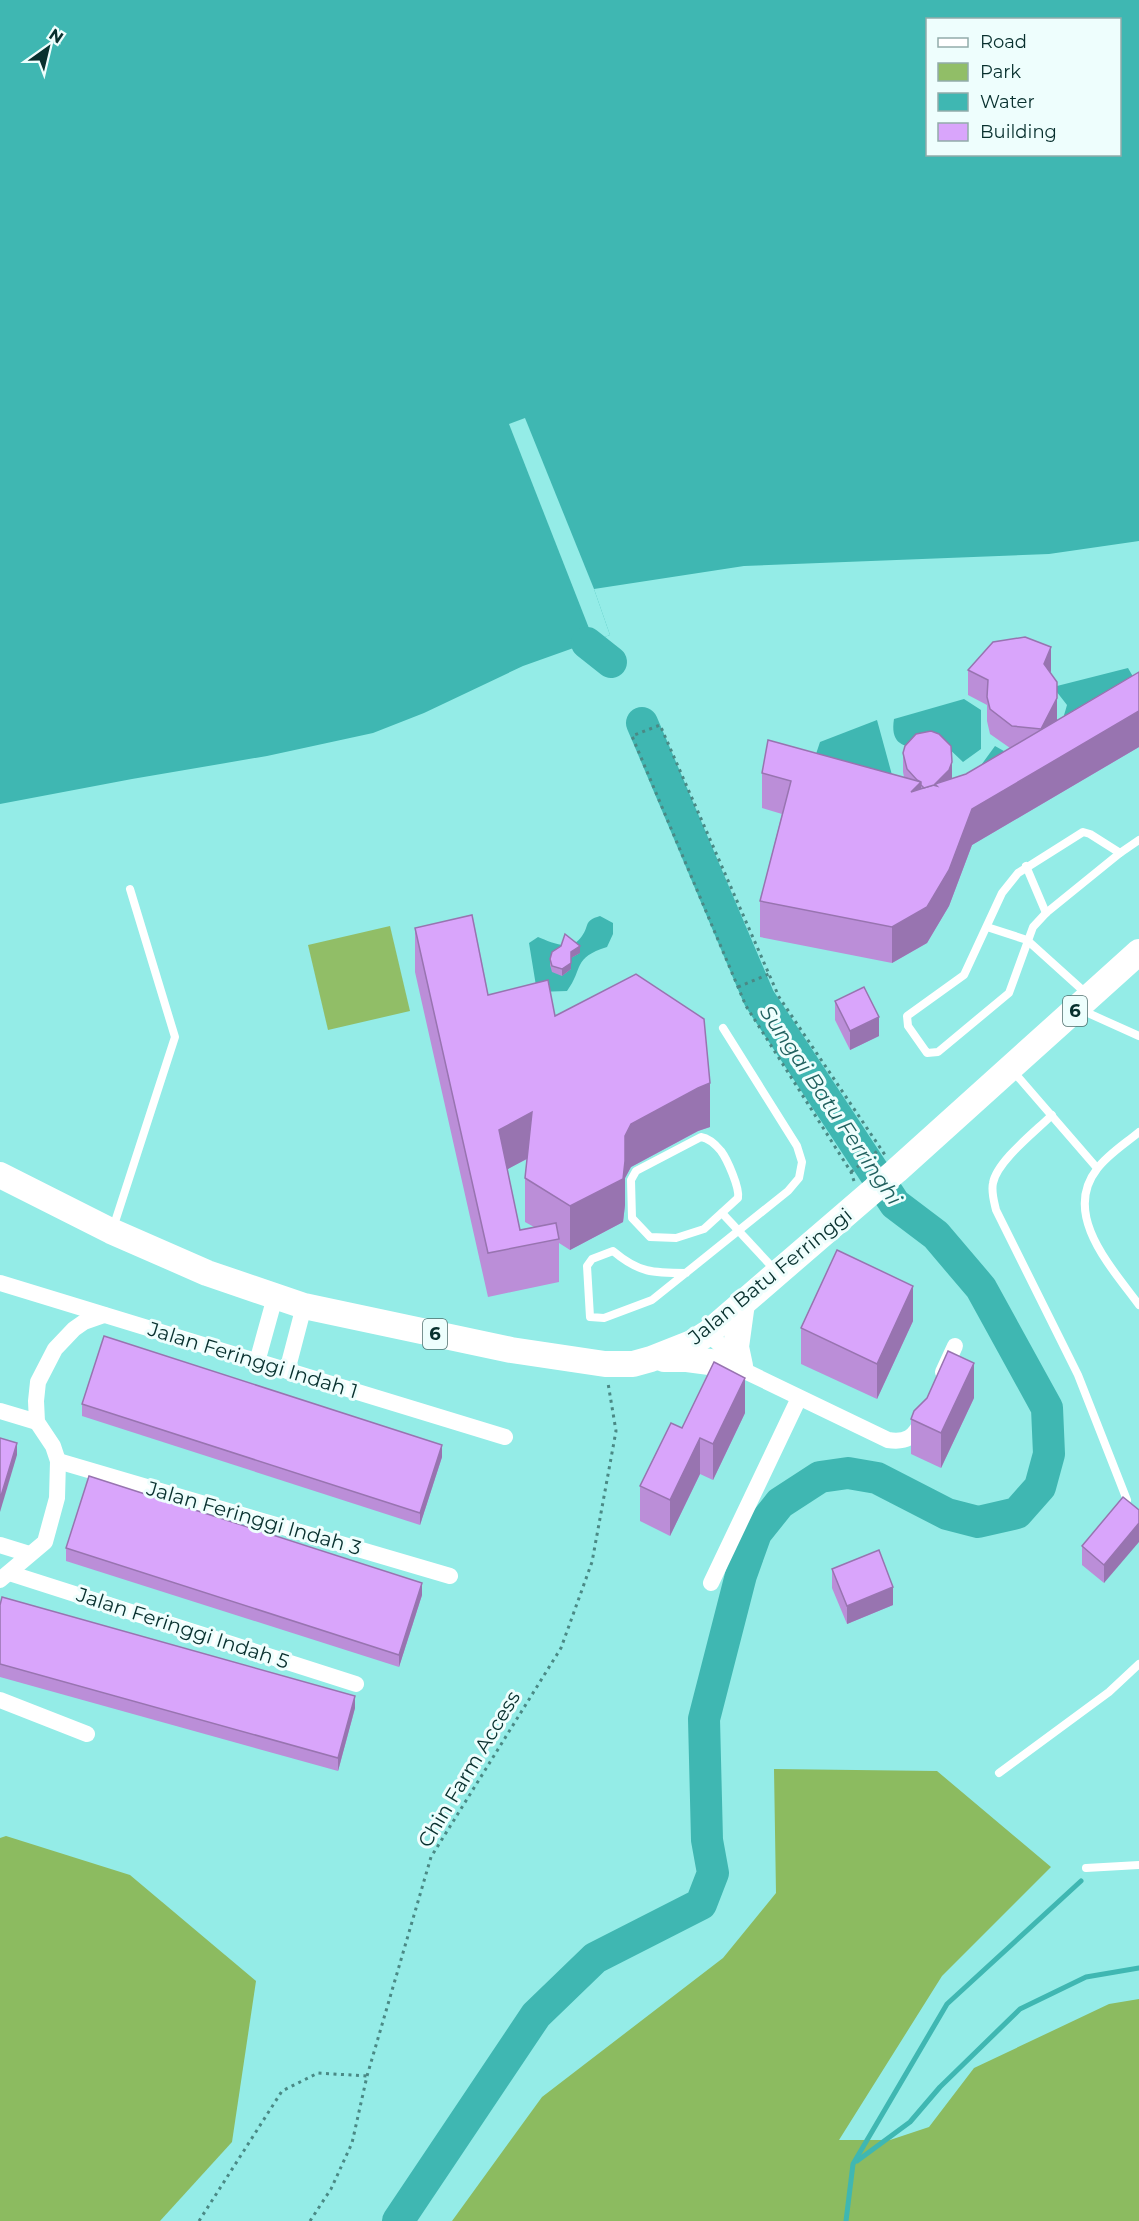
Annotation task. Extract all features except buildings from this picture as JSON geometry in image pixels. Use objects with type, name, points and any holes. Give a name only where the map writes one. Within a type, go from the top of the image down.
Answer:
[{"type":"main road","name":"Jalan Batu Ferringgi","points":[[111,1231],[207,1273],[304,1306],[511,1350],[604,1364],[633,1364],[694,1342],[708,1333],[866,1198],[1139,952]]},
{"type":"main road","name":"6","points":[[0,1175],[111,1231]]},
{"type":"main road","points":[[651,1359],[687,1359],[740,1366],[736,1347],[742,1303]]},
{"type":"street","name":"Jalan Feringgi Indah 1","points":[[0,1283],[505,1437]]},
{"type":"street","points":[[257,1362],[276,1297]]},
{"type":"street","points":[[287,1371],[304,1306]]},
{"type":"street","points":[[4,1576],[45,1542],[57,1498],[58,1461],[53,1446],[37,1422],[38,1382],[55,1349],[74,1329],[84,1322],[104,1315]]},
{"type":"street","points":[[708,1333],[749,1373],[888,1440],[900,1442],[911,1438],[918,1429],[927,1408]]},
{"type":"street","points":[[937,1388],[955,1346]]},
{"type":"street","points":[[711,1582],[799,1398]]},
{"type":"street","points":[[0,1411],[37,1422]]},
{"type":"street","name":"Jalan Feringgi Indah 3","points":[[58,1461],[450,1576]]},
{"type":"street","points":[[0,1545],[29,1554]]},
{"type":"street","name":"Jalan Feringgi Indah 5","points":[[4,1576],[356,1684]]},
{"type":"street","points":[[0,1700],[87,1734]]},
{"type":"lane","points":[[1120,853],[1083,832],[1026,866],[1008,883],[964,975],[907,1016],[908,1026],[927,1053],[938,1052],[1009,993],[1026,940],[1033,927],[1046,913],[1139,840]]},
{"type":"lane","points":[[1026,866],[1046,913]]},
{"type":"lane","points":[[111,1231],[175,1037],[130,889]]},
{"type":"lane","points":[[987,927],[1026,940],[1084,1003],[1139,1036]]},
{"type":"lane","points":[[686,1273],[654,1273],[629,1265],[613,1251],[592,1259],[587,1266],[590,1317],[604,1318],[652,1300],[686,1273],[788,1191],[799,1178],[802,1161],[797,1146],[723,1028]]},
{"type":"lane","points":[[1011,1068],[1097,1168]]},
{"type":"lane","points":[[1052,1115],[1004,1164],[993,1181],[992,1196],[996,1210],[1078,1375],[1127,1500]]},
{"type":"lane","points":[[1139,1132],[1097,1168],[1089,1182],[1083,1210],[1087,1224],[1104,1255],[1139,1305]]},
{"type":"lane","points":[[705,1137],[722,1151],[738,1189],[738,1198],[722,1213],[704,1229],[676,1238],[650,1237],[632,1218],[632,1177],[636,1172],[697,1138],[705,1137]]},
{"type":"lane","points":[[722,1213],[777,1273]]},
{"type":"lane","points":[[999,1773],[1109,1692],[1139,1664]]},
{"type":"lane","points":[[1086,1868],[1139,1865]]},
{"type":"path","points":[[866,1198],[854,1183],[851,1172],[746,1006],[632,736],[660,725],[779,997],[896,1171]]},
{"type":"path","points":[[738,987],[769,974]]},
{"type":"path","points":[[851,1172],[880,1149]]},
{"type":"path","name":"Chin Farm Access","points":[[310,2221],[331,2189],[352,2143],[367,2076],[431,1857],[561,1648],[592,1562],[616,1431],[604,1364]]},
{"type":"path","points":[[199,2221],[282,2091],[318,2073],[367,2076]]},
{"type":"green space","points":[[390,926],[410,1011],[328,1030],[308,945]]},
{"type":"green space","points":[[774,1769],[937,1771],[1051,1867],[942,1976],[839,2140],[890,2140],[929,2127],[974,2068],[1109,2004],[1139,1999],[1139,2221],[452,2221],[542,2097],[723,1958],[776,1893]]},
{"type":"green space","points":[[6,1836],[130,1875],[256,1981],[232,2142],[160,2221],[0,2221],[0,1838]]},
{"type":"water","points":[[0,0],[1139,0],[1139,541],[1049,554],[744,566],[594,589],[610,635],[523,666],[424,713],[373,733],[267,756],[0,804]]},
{"type":"water","points":[[1128,668],[1139,687],[1139,701],[988,787],[979,768],[995,746],[1020,760],[1045,744],[1056,733],[1067,705],[1053,687]]},
{"type":"water","points":[[964,699],[981,710],[981,749],[963,762],[944,744],[916,747],[901,744],[896,739],[893,731],[894,719]]},
{"type":"water","points":[[877,720],[892,775],[812,766],[820,742]]},
{"type":"water","points":[[600,916],[613,923],[613,934],[607,947],[588,955],[583,960],[567,991],[537,992],[529,943],[538,937],[561,945],[572,944],[582,936],[589,922]]},
{"type":"pier","points":[[525,418],[594,589],[610,635],[594,641],[509,424]]},
{"type":"waterway","name":"Sungai Batu Ferringhi","points":[[587,643],[611,662]]},
{"type":"waterway","name":"Sungai Batu Ferringhi","points":[[398,2221],[536,2015],[595,1958],[701,1904],[713,1873],[707,1840],[704,1719],[741,1575],[756,1533],[780,1503],[820,1477],[848,1473],[877,1478],[947,1514],[978,1522],[1017,1513],[1040,1487],[1049,1454],[1047,1408],[981,1288],[936,1235],[895,1204],[759,998],[642,723]]},
{"type":"waterway","points":[[846,2221],[853,2164],[947,2004],[1081,1881]]},
{"type":"waterway","points":[[857,2161],[910,2122],[940,2087],[1020,2009],[1086,1977],[1139,1968]]}]
